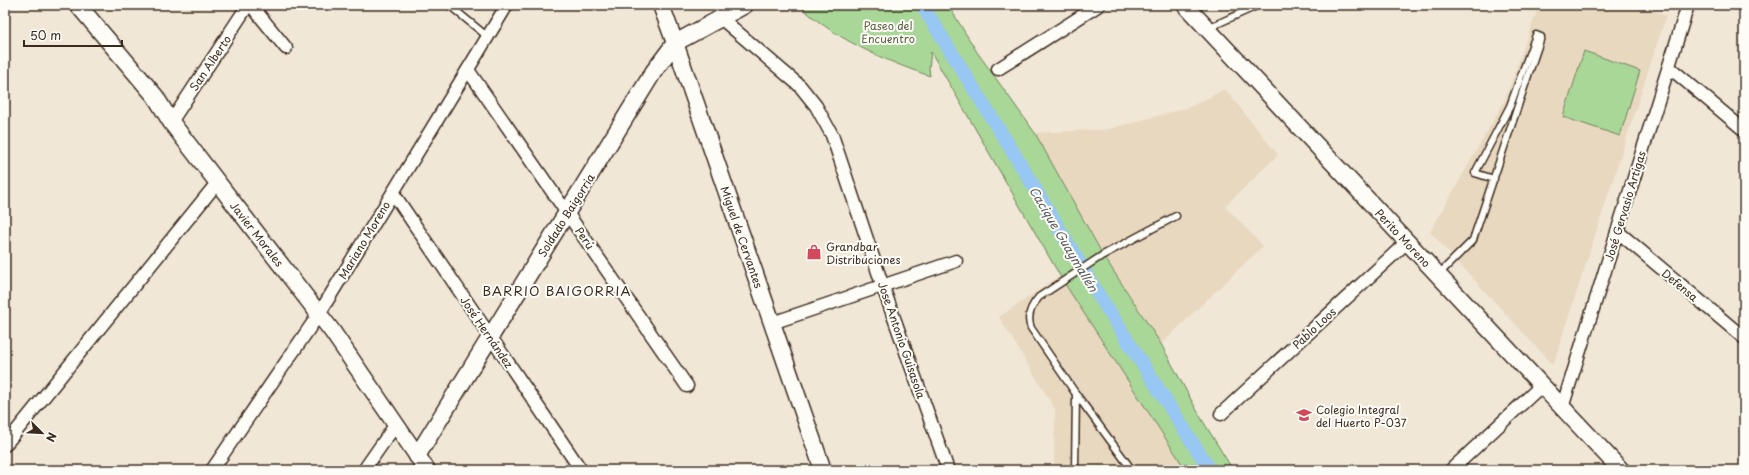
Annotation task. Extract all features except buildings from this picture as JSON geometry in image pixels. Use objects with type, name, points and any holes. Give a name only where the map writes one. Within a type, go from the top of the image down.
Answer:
[{"type":"main road","name":"Javier Morales","points":[[78,5],[155,96],[171,122],[319,314],[427,470]]},
{"type":"main road","name":"Miguel de Cervantes","points":[[661,5],[823,470]]},
{"type":"main road","name":"Soldado Baigorria","points":[[418,456],[654,71],[675,43],[722,19],[745,5]]},
{"type":"main road","name":"Perito Moreno","points":[[1185,5],[1541,386],[1622,470]]},
{"type":"street","name":"San Alberto","points":[[171,122],[250,5]]},
{"type":"street","points":[[250,5],[286,48]]},
{"type":"street","name":"Mariano Moreno","points":[[212,470],[319,314],[507,5]]},
{"type":"street","points":[[998,69],[1099,5]]},
{"type":"street","name":"José Gervasio Artigas","points":[[1562,408],[1688,5]]},
{"type":"street","name":"Jose Antonio Guisasola","points":[[722,19],[792,77],[824,118],[832,135],[883,287],[948,470]]},
{"type":"street","points":[[1669,66],[1744,130]]},
{"type":"street","name":"Perú","points":[[468,70],[687,386]]},
{"type":"street","points":[[5,445],[217,183]]},
{"type":"street","name":"José Hernández","points":[[393,193],[581,470]]},
{"type":"street","name":"Defensa","points":[[1617,231],[1744,338]]},
{"type":"street","name":"Pablo Loos","points":[[1221,414],[1407,242]]},
{"type":"street","points":[[772,323],[883,287],[956,261]]},
{"type":"street","points":[[1451,470],[1541,386]]},
{"type":"street","points":[[364,470],[396,424]]},
{"type":"lane","points":[[449,5],[488,37]]},
{"type":"lane","points":[[1206,28],[1259,5]]},
{"type":"lane","points":[[1438,275],[1473,240],[1502,156],[1541,37],[1536,35],[1510,106],[1475,173],[1494,179]]},
{"type":"lane","points":[[1132,470],[1076,394],[1031,328],[1029,320],[1030,311],[1039,297],[1103,255],[1176,216]]},
{"type":"lane","points":[[1075,470],[1076,394]]},
{"type":"shaded area","points":[[1539,5],[1639,5],[1666,16],[1553,365],[1430,232],[1505,100]]},
{"type":"shaded area","points":[[1225,89],[1278,155],[1225,206],[1263,246],[1161,344],[1108,262],[1068,288],[1186,470],[1054,470],[1055,409],[999,317],[1100,249],[1035,133],[1109,129],[1190,107]]},
{"type":"green space","name":"Paseo del Encuentro","points":[[799,5],[948,5],[977,52],[1035,133],[1103,255],[1161,344],[1201,418],[1233,470],[1186,470],[1063,281],[931,52],[929,68],[930,76],[878,56],[860,47],[827,28]]},
{"type":"green space","points":[[1584,51],[1640,71],[1620,136],[1563,117]]},
{"type":"waterway","name":"Cacique Guaymallén","points":[[922,5],[1016,157],[1098,294],[1210,470]]},
{"type":"place","name":"Grandbar Distribuciones","points":[[814,252]]},
{"type":"place","name":"Colegio Integral del Huerto P-037","points":[[1304,415]]},
{"type":"district","name":"BARRIO BAIGORRIA","points":[[557,290]]}]
